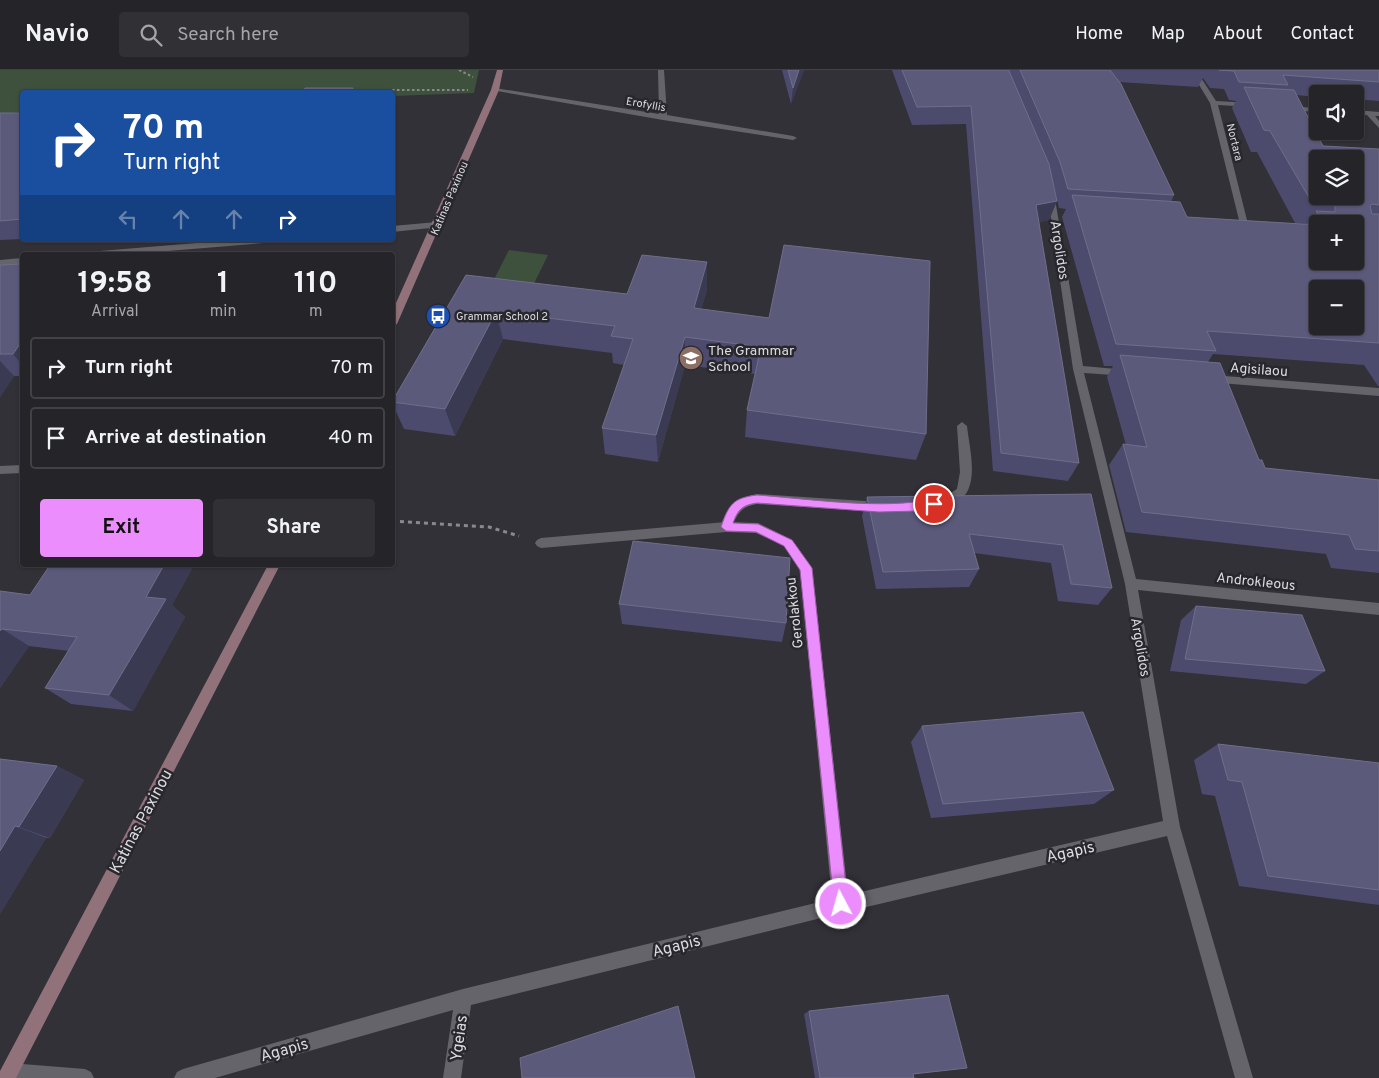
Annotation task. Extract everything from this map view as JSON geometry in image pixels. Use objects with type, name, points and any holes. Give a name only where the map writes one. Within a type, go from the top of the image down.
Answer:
[{"type":"street","name":"Katinas Paxinou","points":[[395,317],[495,90],[500,70]]},
{"type":"street","points":[[661,70],[663,118]]},
{"type":"street","name":"Nortara","points":[[1193,70],[1214,103],[1249,224],[1235,223]]},
{"type":"street","name":"Erofyllis","points":[[495,90],[793,138]]},
{"type":"street","points":[[1214,103],[1261,106]]},
{"type":"street","points":[[1280,107],[1309,109]]},
{"type":"street","points":[[1364,113],[1379,114]]},
{"type":"street","points":[[1369,113],[1379,126]]},
{"type":"street","name":"Argolidos","points":[[1048,182],[1059,212],[1078,369],[1131,584],[1172,827],[1244,1078]]},
{"type":"street","points":[[395,229],[437,225]]},
{"type":"street","points":[[123,252],[241,242]]},
{"type":"street","points":[[0,262],[20,261]]},
{"type":"street","points":[[1078,369],[1136,374]]},
{"type":"street","name":"Agisilaou","points":[[1204,379],[1379,392]]},
{"type":"street","points":[[926,505],[949,500],[962,491],[966,472],[962,426]]},
{"type":"street","points":[[0,470],[20,469]]},
{"type":"street","points":[[726,527],[732,510],[743,501],[757,499],[889,507]]},
{"type":"street","name":"Gerolakkou","points":[[541,543],[726,527],[758,528],[788,543],[806,568],[841,904]]},
{"type":"street","name":"Katinas Paxinou","points":[[8,1075],[273,567]]},
{"type":"street","name":"Androkleous","points":[[1131,584],[1379,609]]},
{"type":"street","name":"Agapis","points":[[183,1078],[463,998],[841,904],[1172,827]]},
{"type":"street","name":"Ygeias","points":[[452,1078],[463,998]]},
{"type":"street","points":[[8,1075],[85,1078]]},
{"type":"path","points":[[345,90],[495,90]]},
{"type":"path","points":[[395,521],[489,527],[541,543]]},
{"type":"green space","points":[[0,70],[479,70],[474,93],[395,96],[395,90],[20,90],[20,112],[0,114]]},
{"type":"green space","points":[[509,250],[548,255],[525,302],[485,297]]},
{"type":"building","points":[[788,70],[799,70],[793,88]]},
{"type":"building","points":[[902,70],[1009,70],[1049,164],[1057,201],[1036,205],[1079,463],[1001,453],[971,106],[917,107]]},
{"type":"building","points":[[1020,70],[1110,70],[1121,84],[1174,195],[1068,189],[1060,162]]},
{"type":"building","points":[[1219,70],[1379,70],[1379,82],[1283,75],[1288,85],[1239,82],[1234,71]]},
{"type":"building","points":[[1244,87],[1294,90],[1309,119],[1309,140],[1320,140],[1323,146],[1379,149],[1379,205],[1372,204],[1370,206],[1372,214],[1379,214],[1379,343],[1207,331],[1216,351],[1116,344],[1072,195],[1180,202],[1187,217],[1309,224],[1309,270],[1364,270],[1364,215],[1318,215],[1316,211],[1335,212],[1335,205],[1364,205],[1364,150],[1309,150],[1309,198],[1270,131],[1264,130]]},
{"type":"building","points":[[305,88],[353,88],[352,90],[304,90]]},
{"type":"building","points":[[0,113],[20,113],[20,219],[0,221]]},
{"type":"building","points":[[784,245],[930,261],[926,434],[747,410],[761,347],[685,337],[656,435],[602,428],[633,339],[611,336],[615,326],[496,312],[445,409],[395,402],[395,397],[466,275],[627,294],[642,255],[707,262],[694,308],[769,318]]},
{"type":"building","points":[[20,264],[20,344],[13,354],[0,354],[0,265]]},
{"type":"building","points":[[1120,355],[1220,363],[1259,460],[1262,460],[1265,468],[1379,480],[1379,551],[1355,549],[1349,535],[1142,512],[1123,444],[1147,447]]},
{"type":"building","points":[[1091,494],[1112,588],[1071,584],[1063,545],[969,534],[979,569],[883,572],[867,497]]},
{"type":"building","points":[[633,541],[790,558],[786,623],[619,604]]},
{"type":"building","points":[[49,567],[163,567],[146,597],[166,599],[109,695],[45,688],[77,637],[2,629],[0,631],[0,591],[30,595]]},
{"type":"building","points":[[1196,606],[1302,615],[1325,671],[1185,659]]},
{"type":"building","points":[[1083,712],[1114,790],[943,804],[922,726]]},
{"type":"building","points":[[1218,744],[1379,763],[1379,890],[1268,876],[1242,782],[1228,780]]},
{"type":"building","points":[[0,759],[57,766],[19,827],[15,826],[0,851]]},
{"type":"building","points":[[948,995],[967,1068],[913,1074],[914,1078],[820,1078],[809,1011]]},
{"type":"building","points":[[678,1006],[695,1078],[522,1078],[520,1058]]},
{"type":"place","name":"Grammar School 2","points":[[438,316]]},
{"type":"place","name":"The Grammar School","points":[[691,358]]},
{"type":"route","points":[[841,904],[806,568],[788,543],[758,528],[726,527],[732,510],[743,501],[757,499],[879,508],[919,507],[934,504]]}]
